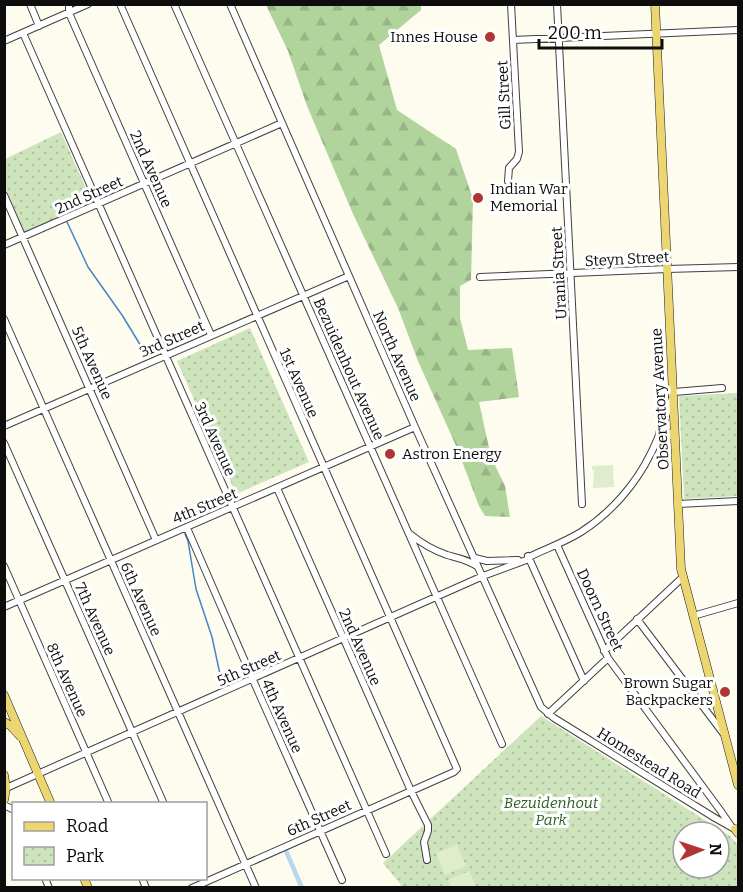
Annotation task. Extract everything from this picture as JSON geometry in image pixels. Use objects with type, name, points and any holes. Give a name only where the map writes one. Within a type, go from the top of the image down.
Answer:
[{"type":"main road","name":"Observatory Avenue","points":[[655,4],[683,578],[738,785]]},
{"type":"main road","points":[[660,432],[668,433],[675,438]]},
{"type":"main road","points":[[4,695],[50,802]]},
{"type":"main road","points":[[4,714],[14,715]]},
{"type":"main road","points":[[4,722],[11,726],[25,742]]},
{"type":"main road","points":[[4,776],[4,800]]},
{"type":"street","points":[[30,4],[39,26]]},
{"type":"street","points":[[69,4],[69,13]]},
{"type":"street","points":[[4,41],[88,4]]},
{"type":"street","name":"1st Avenue","points":[[120,4],[456,770]]},
{"type":"street","name":"Bezuidenhout Avenue","points":[[174,4],[502,744]]},
{"type":"street","name":"North Avenue","points":[[230,4],[415,427],[540,703],[548,714]]},
{"type":"street","name":"Gill Street","points":[[508,181],[509,170],[519,152],[511,4]]},
{"type":"street","name":"Urania Street","points":[[557,4],[582,504]]},
{"type":"street","name":"2nd Avenue","points":[[69,13],[211,335]]},
{"type":"street","points":[[513,40],[738,30]]},
{"type":"street","name":"3rd Avenue","points":[[23,33],[386,854]]},
{"type":"street","name":"2nd Street","points":[[4,245],[282,123]]},
{"type":"street","name":"5th Avenue","points":[[4,195],[156,540]]},
{"type":"street","name":"Steyn Street","points":[[480,277],[738,267]]},
{"type":"street","name":"3rd Street","points":[[4,426],[349,276]]},
{"type":"street","name":"6th Avenue","points":[[4,319],[256,888]]},
{"type":"street","points":[[584,681],[529,557],[583,531],[622,497],[646,463],[674,392],[722,388]]},
{"type":"street","name":"4th Street","points":[[4,607],[415,427]]},
{"type":"street","name":"7th Avenue","points":[[4,443],[163,802]]},
{"type":"street","name":"2nd Avenue","points":[[277,488],[428,828],[424,842],[427,860]]},
{"type":"street","points":[[678,504],[738,501]]},
{"type":"street","name":"4th Avenue","points":[[187,528],[342,880]]},
{"type":"street","points":[[407,532],[425,545],[473,564],[482,573]]},
{"type":"street","name":"Doorn Street","points":[[558,545],[608,658],[736,830]]},
{"type":"street","points":[[466,561],[474,555],[487,561],[518,560]]},
{"type":"street","name":"5th Street","points":[[502,568],[529,557]]},
{"type":"street","name":"5th Street","points":[[5,789],[437,598],[482,573],[507,568],[529,557]]},
{"type":"street","name":"8th Avenue","points":[[4,566],[108,802]]},
{"type":"street","points":[[604,651],[683,578]]},
{"type":"street","points":[[693,616],[738,603]]},
{"type":"street","points":[[637,619],[726,736]]},
{"type":"street","points":[[548,714],[608,658]]},
{"type":"street","name":"Homestead Road","points":[[548,714],[736,830]]},
{"type":"street","name":"6th Street","points":[[207,880],[456,770]]},
{"type":"street","points":[[703,810],[713,799]]},
{"type":"street","name":"6th Street","points":[[192,888],[199,883]]},
{"type":"green space","points":[[266,5],[421,5],[421,10],[379,45],[397,110],[456,149],[473,199],[471,280],[460,286],[460,318],[468,350],[512,348],[519,397],[479,402],[491,457],[505,486],[510,517],[485,516],[479,506],[398,308],[353,214],[307,106],[288,51]]},
{"type":"green space","points":[[61,132],[93,204],[22,233],[5,186],[5,159]]},
{"type":"green space","points":[[250,328],[309,462],[236,494],[177,361]]},
{"type":"green space","points":[[738,393],[738,496],[684,499],[679,396]]},
{"type":"green space","points":[[613,465],[614,487],[593,488],[594,470],[592,466]]},
{"type":"green space","name":"Bezuidenhout Park","points":[[541,716],[705,820],[671,820],[671,880],[731,880],[731,837],[738,845],[738,887],[399,887],[401,885],[383,863]]},
{"type":"green space","points":[[457,845],[466,866],[445,875],[436,853]]},
{"type":"green space","points":[[469,871],[476,887],[451,887],[448,880]]},
{"type":"waterway","points":[[67,222],[88,267],[122,315],[147,358]]},
{"type":"waterway","points":[[185,534],[196,589],[212,637],[223,688]]},
{"type":"waterway","points":[[286,851],[302,888]]},
{"type":"place","name":"Innes House","points":[[490,37]]},
{"type":"place","name":"Indian War Memorial","points":[[478,198]]},
{"type":"place","name":"Astron Energy","points":[[390,454]]},
{"type":"place","name":"Brown Sugar Backpackers","points":[[725,692]]}]
